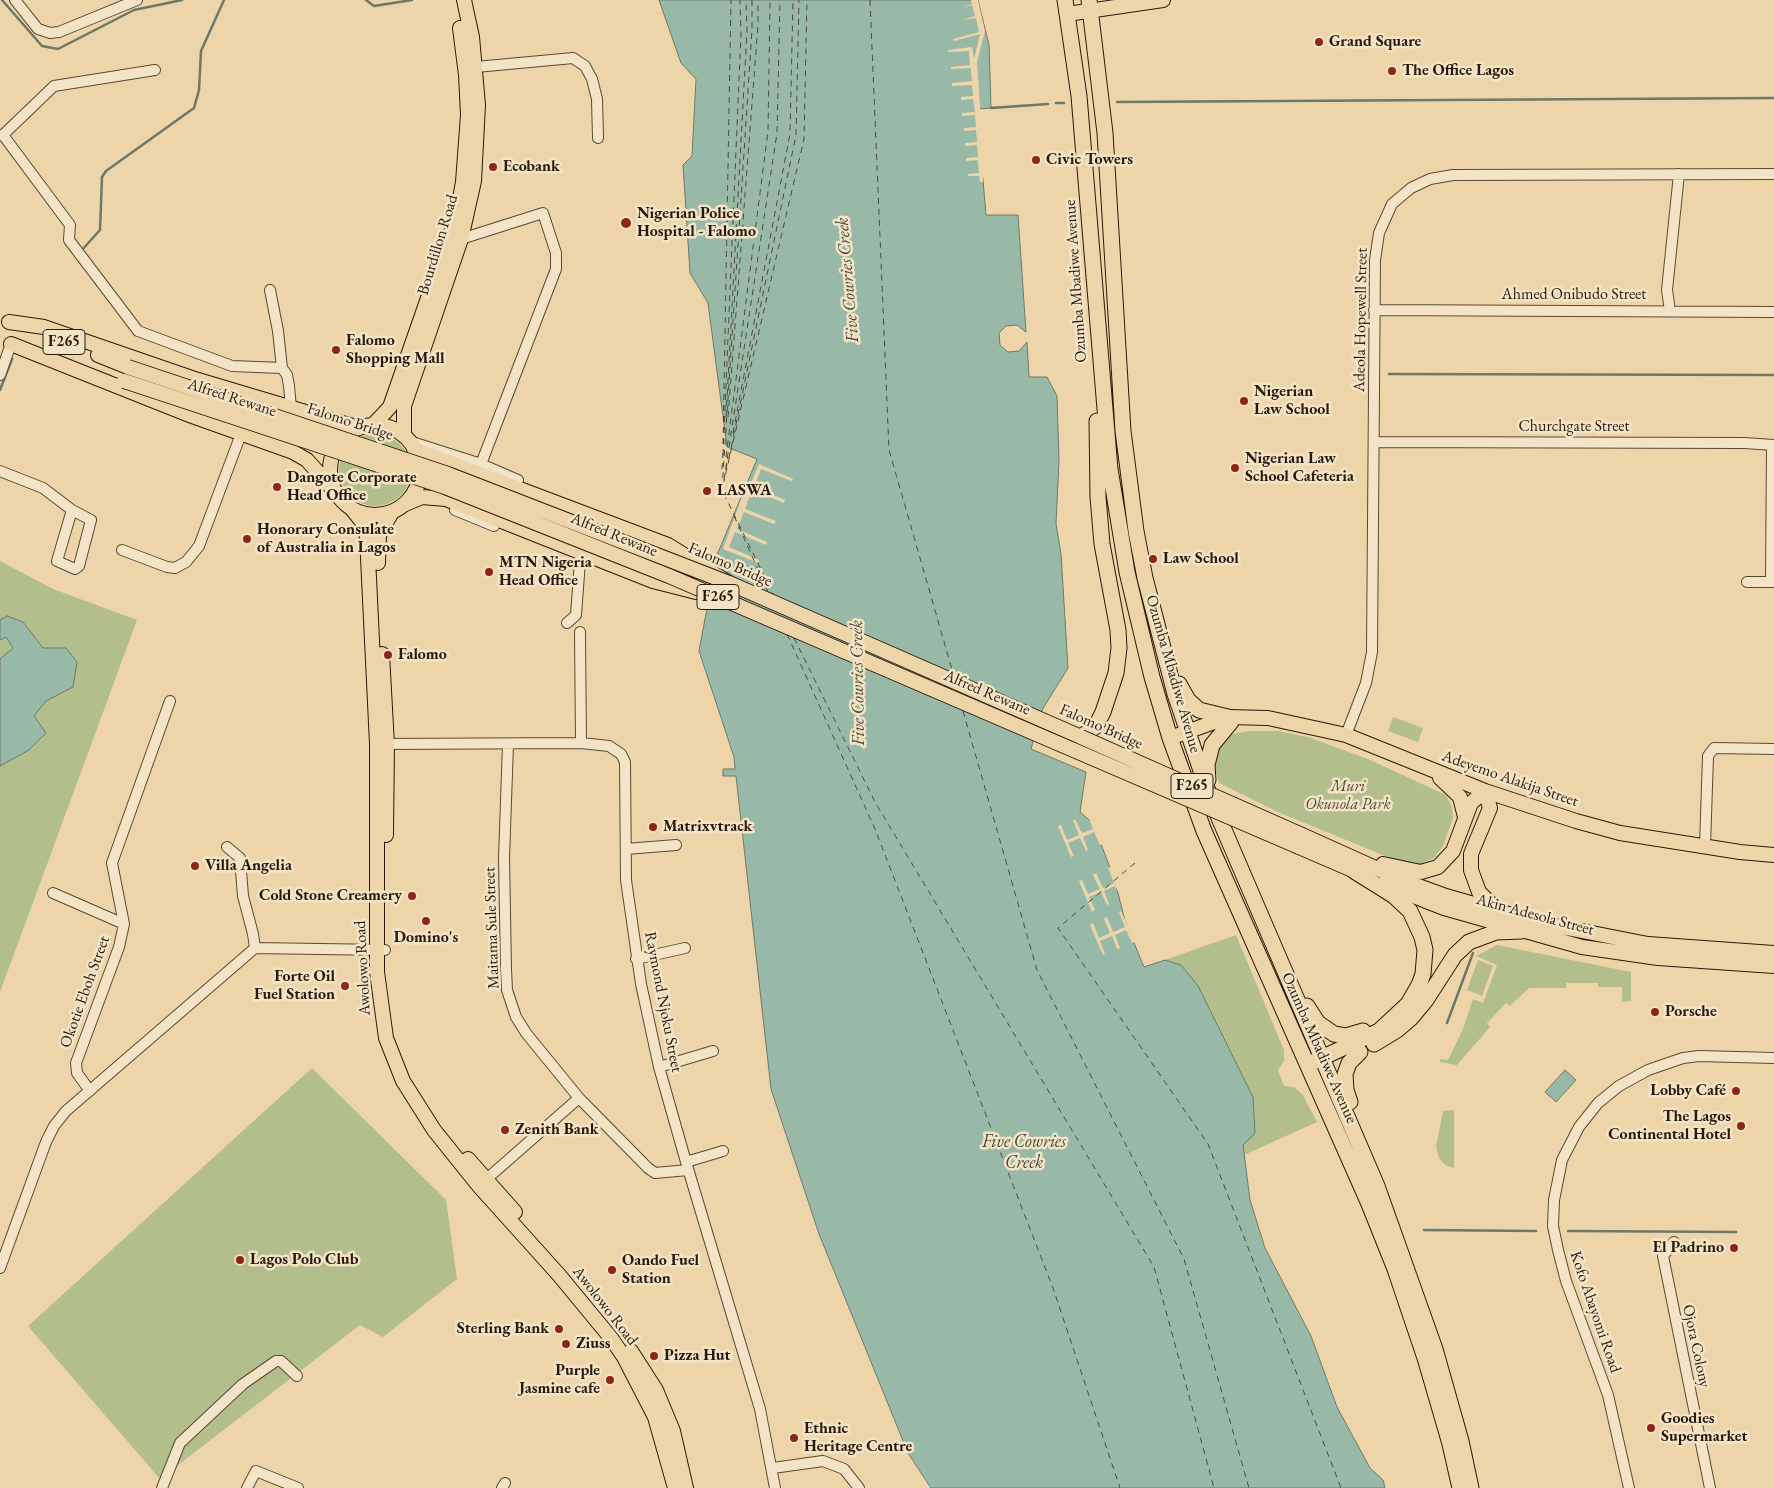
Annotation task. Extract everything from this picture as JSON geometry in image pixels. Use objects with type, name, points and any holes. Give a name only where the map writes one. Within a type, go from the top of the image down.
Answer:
[{"type":"highway","name":"Ozumba Mbadiwe Avenue","points":[[1069,4],[1092,242],[1100,364],[1110,470],[1127,572],[1152,677],[1171,741],[1204,831],[1377,1186],[1435,1348],[1461,1442],[1471,1488]]},
{"type":"highway","name":"Ozumba Mbadiwe Avenue","points":[[1089,5],[1105,133],[1123,431],[1129,485],[1143,569],[1188,735],[1210,797],[1289,981],[1317,1065],[1395,1268],[1425,1358],[1450,1444],[1460,1488]]},
{"type":"highway","points":[[1081,738],[1096,726],[1111,691],[1116,673],[1118,630],[1108,580],[1098,497],[1096,441],[1100,364]]},
{"type":"highway","points":[[1165,654],[1181,689],[1193,705],[1207,712],[1233,719],[1216,738],[1208,754],[1207,765],[1210,797]]},
{"type":"highway","points":[[1317,1065],[1371,1035],[1408,1004],[1419,985],[1424,964],[1422,936],[1410,911],[1394,896],[1354,871]]},
{"type":"highway","points":[[1317,1065],[1360,1052],[1397,1030],[1411,1018],[1426,1000],[1455,955],[1470,942],[1496,932],[1522,931]]},
{"type":"highway","points":[[1289,981],[1318,1023],[1334,1034],[1354,1036],[1389,1021]]},
{"type":"highway","points":[[1360,1052],[1346,1069],[1345,1085],[1364,1137],[1377,1186]]},
{"type":"main road","name":"Bourdillon Road","points":[[373,425],[390,407],[456,238],[468,116],[462,38],[455,0]]},
{"type":"main road","name":"Bourdillon Road","points":[[409,442],[404,406],[474,181],[478,105],[476,67],[464,0]]},
{"type":"main road","points":[[1069,4],[1089,5],[1163,0]]},
{"type":"main road","points":[[5,320],[44,328],[198,380],[359,428]]},
{"type":"main road","name":"Falomo Bridge","points":[[5,320],[128,367],[448,474],[729,583],[1081,738],[1301,841]]},
{"type":"main road","points":[[6,341],[241,434],[293,452],[307,460],[351,508],[364,514],[378,515],[422,497],[446,499],[652,581],[721,599]]},
{"type":"main road","name":"Alfred Rewane","points":[[6,341],[415,476],[721,599],[1301,841]]},
{"type":"main road","points":[[337,494],[332,482],[330,469],[332,456],[343,439],[359,428],[373,425],[384,426],[409,442],[458,466],[668,545],[729,583]]},
{"type":"main road","points":[[397,508],[412,495],[420,472],[409,442]]},
{"type":"main road","name":"Awolowo Road","points":[[351,508],[363,523],[367,537],[382,744]]},
{"type":"main road","name":"Awolowo Road","points":[[397,508],[379,536],[377,546],[382,744],[382,1016],[395,1061],[407,1087],[434,1130],[483,1182],[626,1343],[656,1390],[673,1431],[686,1488]]},
{"type":"main road","name":"Adeyemo Alakija Street","points":[[1171,741],[1233,719],[1268,718],[1346,735],[1486,791],[1576,821],[1620,833],[1774,855]]},
{"type":"main road","points":[[1432,771],[1460,797],[1465,820]]},
{"type":"main road","points":[[1348,856],[1410,870],[1430,870],[1446,860],[1453,851],[1471,804],[1486,791],[1490,808],[1471,854],[1471,870],[1479,892],[1498,911]]},
{"type":"main road","name":"Akin Adesola Street","points":[[1301,841],[1348,856],[1402,880],[1498,911],[1573,931],[1638,942],[1714,950],[1774,953]]},
{"type":"main road","name":"Akin Adesola Street","points":[[1301,841],[1354,871],[1411,896],[1522,931],[1601,950],[1700,962],[1774,966]]},
{"type":"main road","name":"Awolowo Road","points":[[483,1182],[611,1338],[624,1357],[654,1417],[675,1488]]},
{"type":"street","points":[[15,0],[38,28],[50,33],[59,32],[136,0]]},
{"type":"street","points":[[476,67],[573,58],[585,66],[592,78],[597,99],[598,138]]},
{"type":"street","points":[[155,70],[54,86],[1,135],[70,225],[69,240],[138,331],[232,366],[282,368]]},
{"type":"street","points":[[1670,311],[1668,290],[1678,174]]},
{"type":"street","name":"Adeola Hopewell Street","points":[[1346,735],[1366,683],[1372,652],[1375,260],[1379,233],[1392,204],[1411,188],[1430,179],[1453,175],[1774,174]]},
{"type":"street","points":[[456,238],[543,213],[556,261],[556,269],[481,464]]},
{"type":"street","points":[[270,290],[278,331],[282,368],[287,375],[289,386],[291,408]]},
{"type":"street","name":"Ahmed Onibudo Street","points":[[1374,310],[1774,312]]},
{"type":"street","points":[[0,375],[6,341]]},
{"type":"street","points":[[122,550],[167,567],[175,568],[186,562],[199,546],[241,434]]},
{"type":"street","points":[[409,442],[481,464],[518,480]]},
{"type":"street","name":"Churchgate Street","points":[[1375,442],[1744,442],[1773,445]]},
{"type":"street","points":[[1747,582],[1772,582],[1773,445]]},
{"type":"street","points":[[0,471],[43,488],[72,510],[89,519],[92,523],[78,566],[75,569],[57,561],[72,510]]},
{"type":"street","points":[[422,497],[494,526]]},
{"type":"street","points":[[567,623],[576,615],[580,561]]},
{"type":"street","points":[[580,632],[581,743]]},
{"type":"street","name":"Okotie Eboh Street","points":[[90,1091],[77,1073],[76,1063],[119,947],[124,924],[112,863],[170,701]]},
{"type":"street","name":"Raymond Njoku Street","points":[[382,744],[581,743],[608,746],[617,750],[624,762],[626,880],[636,960],[659,1066],[760,1409],[775,1488]]},
{"type":"street","name":"Maitama Sule Street","points":[[508,744],[504,858],[507,990],[516,1017],[526,1033],[579,1098],[654,1173],[687,1166]]},
{"type":"street","points":[[1705,846],[1708,756],[1714,748],[1774,749]]},
{"type":"street","points":[[626,849],[676,844]]},
{"type":"street","points":[[227,847],[240,858],[243,896],[254,934],[255,948]]},
{"type":"street","points":[[53,893],[124,924]]},
{"type":"street","points":[[0,1268],[46,1142],[54,1126],[66,1111],[255,948],[381,950]]},
{"type":"street","points":[[636,960],[685,948]]},
{"type":"street","points":[[659,1066],[713,1051]]},
{"type":"street","name":"Kofo Abayomi Road","points":[[1629,1488],[1608,1395],[1566,1282],[1553,1226],[1554,1200],[1562,1160],[1578,1127],[1598,1103],[1619,1086],[1648,1070],[1683,1058],[1699,1056],[1774,1058]]},
{"type":"street","points":[[483,1182],[579,1098]]},
{"type":"street","points":[[687,1166],[723,1151]]},
{"type":"street","name":"Ojora Colony","points":[[1674,1242],[1663,1256],[1710,1488]]},
{"type":"street","points":[[162,1488],[180,1443],[243,1384],[276,1361],[281,1361],[297,1376]]},
{"type":"street","points":[[772,1468],[823,1461],[844,1470],[859,1488]]},
{"type":"street","points":[[247,1488],[256,1471],[298,1488]]},
{"type":"green space","points":[[375,434],[395,440],[405,450],[411,470],[405,490],[395,500],[375,506],[355,500],[345,490],[339,470],[345,450],[355,440]]},
{"type":"green space","points":[[0,561],[53,589],[137,620],[0,992]]},
{"type":"green space","points":[[1393,717],[1423,728],[1418,742],[1388,731]]},
{"type":"green space","name":"Muri Okunola Park","points":[[1249,731],[1278,731],[1308,737],[1368,759],[1446,795],[1452,807],[1453,818],[1443,846],[1434,858],[1421,864],[1405,864],[1280,813],[1219,783],[1213,763],[1218,745],[1233,734]]},
{"type":"green space","points":[[1236,935],[1284,1050],[1284,1061],[1278,1070],[1284,1086],[1294,1087],[1303,1095],[1317,1122],[1244,1155],[1243,1144],[1181,965],[1165,960]]},
{"type":"green space","points":[[1497,945],[1631,972],[1631,1001],[1622,1002],[1622,987],[1598,987],[1598,983],[1566,983],[1566,988],[1529,988],[1510,1006],[1506,1003],[1487,1023],[1490,1027],[1457,1065],[1440,1062],[1440,1059],[1448,1060],[1463,1029],[1473,999],[1483,1003],[1497,965],[1476,956]]},
{"type":"green space","points":[[1478,960],[1493,966],[1482,996],[1467,990]]},
{"type":"green space","name":"Lagos Polo Club","points":[[312,1068],[446,1200],[457,1279],[383,1337],[360,1325],[160,1479],[28,1326]]},
{"type":"green space","points":[[1454,1110],[1454,1168],[1445,1165],[1439,1158],[1436,1147],[1443,1111]]},
{"type":"water","name":"Five Cowries Creek","points":[[659,0],[978,0],[989,45],[991,108],[977,109],[986,215],[1018,215],[1026,332],[1017,325],[1006,326],[999,333],[1000,345],[1008,352],[1019,351],[1027,342],[1029,377],[1047,377],[1057,396],[1059,461],[1056,524],[1061,554],[1068,668],[1042,710],[1031,749],[1086,772],[1080,812],[1093,823],[1115,881],[1125,921],[1144,967],[1165,960],[1181,965],[1198,986],[1253,1097],[1255,1133],[1243,1145],[1250,1200],[1265,1248],[1311,1336],[1337,1407],[1370,1468],[1383,1480],[1385,1488],[931,1488],[908,1453],[819,1234],[771,1089],[736,776],[723,776],[723,769],[735,769],[734,757],[699,651],[717,555],[757,459],[727,447],[708,303],[690,273],[683,165],[692,156],[696,79],[681,63]]},
{"type":"water","points":[[7,616],[23,622],[43,648],[66,648],[77,662],[73,687],[46,701],[34,716],[46,733],[29,750],[0,766],[0,659],[13,648],[6,637],[0,640],[0,620]]},
{"type":"water","points":[[1565,1070],[1576,1080],[1556,1102],[1545,1092]]},
{"type":"pier","points":[[971,0],[978,0],[985,31],[977,62],[985,177],[983,182],[980,182],[979,176],[968,176],[968,174],[979,173],[978,160],[966,161],[966,158],[978,157],[977,145],[965,146],[965,143],[977,142],[976,130],[964,131],[964,128],[976,127],[975,115],[962,116],[962,113],[975,112],[973,99],[961,100],[961,97],[973,96],[972,85],[952,86],[952,83],[972,81],[971,68],[951,69],[951,67],[970,65],[969,51],[948,52],[948,50],[972,47],[974,59],[980,34],[954,41],[953,39],[979,32],[976,18],[963,20],[975,16],[972,5],[961,8],[972,4]]},
{"type":"pier","points":[[759,464],[793,479],[792,481],[761,469],[754,487],[785,500],[784,503],[752,490],[745,509],[776,521],[774,524],[744,512],[737,529],[767,542],[766,545],[735,532],[729,547],[759,560],[758,563],[723,549],[743,494],[746,495]]},
{"type":"pier","points":[[1088,816],[1093,820],[1103,844],[1100,845],[1094,832],[1083,837],[1088,850],[1086,851],[1080,838],[1068,843],[1074,856],[1071,857],[1058,826],[1061,825],[1067,840],[1079,835],[1073,820],[1075,819],[1082,833],[1093,829]]},
{"type":"pier","points":[[1111,867],[1122,899],[1115,886],[1104,891],[1109,904],[1107,905],[1101,892],[1089,897],[1095,910],[1092,912],[1079,881],[1082,880],[1088,894],[1100,889],[1093,875],[1096,873],[1103,888],[1114,883],[1108,868]]},
{"type":"pier","points":[[1121,911],[1135,942],[1132,943],[1126,930],[1115,935],[1120,948],[1117,949],[1112,936],[1100,941],[1105,954],[1103,955],[1090,925],[1093,923],[1099,938],[1110,933],[1104,918],[1107,917],[1113,932],[1125,927],[1119,912]]},
{"type":"waterway","points":[[2,0],[42,46],[58,49],[134,10],[182,0]]},
{"type":"waterway","points":[[81,251],[100,230],[102,177],[106,171],[194,108],[199,90],[201,51],[224,0]]},
{"type":"waterway","points":[[366,0],[374,6],[412,0]]},
{"type":"waterway","points":[[1117,102],[1774,98]]},
{"type":"waterway","points":[[1056,103],[1064,103]]},
{"type":"waterway","points":[[991,108],[1048,104]]},
{"type":"waterway","points":[[0,390],[12,359]]},
{"type":"waterway","points":[[1389,374],[1774,375]]},
{"type":"waterway","points":[[1447,1023],[1473,953]]},
{"type":"waterway","points":[[1424,1230],[1536,1231]]},
{"type":"waterway","points":[[1568,1231],[1736,1232]]},
{"type":"ferry route","points":[[723,444],[731,0]]},
{"type":"ferry route","points":[[723,455],[741,33],[740,0]]},
{"type":"ferry route","points":[[726,417],[747,31],[746,0]]},
{"type":"ferry route","points":[[752,0],[752,30],[722,490],[774,596]]},
{"type":"ferry route","points":[[728,417],[758,25],[758,0]]},
{"type":"ferry route","points":[[726,457],[768,131],[770,0]]},
{"type":"ferry route","points":[[724,480],[777,133],[780,0]]},
{"type":"ferry route","points":[[733,433],[790,134],[793,0]]},
{"type":"ferry route","points":[[729,458],[796,135],[799,0]]},
{"type":"ferry route","points":[[723,485],[804,139],[807,0]]},
{"type":"ferry route","points":[[870,0],[889,450],[953,673]]},
{"type":"ferry route","points":[[722,469],[723,453]]},
{"type":"ferry route","points":[[726,470],[728,457]]},
{"type":"ferry route","points":[[734,516],[769,594]]},
{"type":"ferry route","points":[[787,634],[875,829],[1053,1288],[1120,1488]]},
{"type":"ferry route","points":[[794,638],[875,802],[1154,1267],[1214,1488]]},
{"type":"ferry route","points":[[963,711],[1037,970],[1184,1259],[1249,1488]]},
{"type":"ferry route","points":[[1135,863],[1058,928],[1208,1144],[1341,1488]]},
{"type":"place","name":"Grand Square","points":[[1319,42]]},
{"type":"place","name":"The Office Lagos","points":[[1392,71]]},
{"type":"place","name":"Civic Towers","points":[[1036,160]]},
{"type":"place","name":"Ecobank","points":[[493,167]]},
{"type":"place","name":"Nigerian Police Hospital - Falomo","points":[[626,223]]},
{"type":"place","name":"Falomo Shopping Mall","points":[[336,350]]},
{"type":"place","name":"Nigerian Law School","points":[[1244,401]]},
{"type":"place","name":"Nigerian Law School Cafeteria","points":[[1235,468]]},
{"type":"place","name":"Dangote Corporate Head Office","points":[[277,487]]},
{"type":"place","name":"LASWA","points":[[707,491]]},
{"type":"place","name":"Honorary Consulate of Australia in Lagos","points":[[247,539]]},
{"type":"place","name":"Law School","points":[[1153,559]]},
{"type":"place","name":"MTN Nigeria Head Office","points":[[489,572]]},
{"type":"place","name":"Falomo","points":[[388,655]]},
{"type":"place","name":"Matrixvtrack","points":[[653,827]]},
{"type":"place","name":"Villa Angelia","points":[[195,866]]},
{"type":"place","name":"Cold Stone Creamery","points":[[412,896]]},
{"type":"place","name":"Domino's","points":[[426,921]]},
{"type":"place","name":"Forte Oil Fuel Station","points":[[345,986]]},
{"type":"place","name":"Porsche","points":[[1655,1012]]},
{"type":"place","name":"Lobby Café","points":[[1736,1091]]},
{"type":"place","name":"The Lagos Continental Hotel","points":[[1741,1126]]},
{"type":"place","name":"Zenith Bank","points":[[505,1130]]},
{"type":"place","name":"El Padrino","points":[[1734,1248]]},
{"type":"place","name":"Lagos Polo Club","points":[[240,1260]]},
{"type":"place","name":"Oando Fuel Station","points":[[612,1270]]},
{"type":"place","name":"Sterling Bank","points":[[559,1329]]},
{"type":"place","name":"Ziuss","points":[[566,1344]]},
{"type":"place","name":"Pizza Hut","points":[[654,1356]]},
{"type":"place","name":"Purple Jasmine cafe","points":[[610,1380]]},
{"type":"place","name":"Goodies Supermarket","points":[[1651,1428]]},
{"type":"place","name":"Ethnic Heritage Centre","points":[[794,1438]]}]
